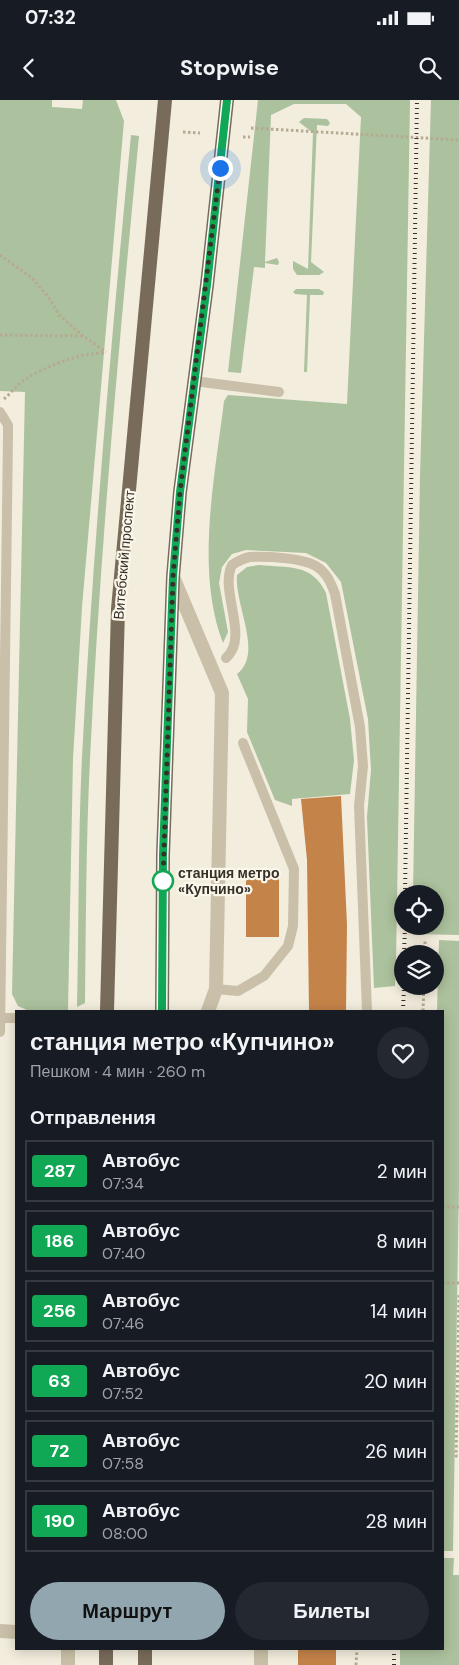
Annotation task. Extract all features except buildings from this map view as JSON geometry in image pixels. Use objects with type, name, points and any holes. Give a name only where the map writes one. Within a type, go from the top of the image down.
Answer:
[{"type":"main road","name":"Витебский проспект","points":[[106,1010],[118,609],[165,100]]},
{"type":"main road","points":[[162,1010],[163,855],[173,577],[227,100]]},
{"type":"main road","points":[[106,1650],[106,1665]]},
{"type":"main road","points":[[145,1650],[145,1665]]},
{"type":"street","points":[[173,577],[222,693],[216,989],[208,1010]]},
{"type":"street","points":[[0,1631],[15,1632]]},
{"type":"street","points":[[68,1650],[68,1665]]},
{"type":"street","points":[[261,1650],[261,1665]]},
{"type":"lane","points":[[194,382],[278,392]]},
{"type":"lane","points":[[0,412],[8,425],[0,1032]]},
{"type":"lane","points":[[226,658],[233,648],[235,634],[228,583],[228,572],[232,565],[250,557],[285,559],[306,561],[324,572],[335,594],[360,727],[363,766],[359,806],[367,1010]]},
{"type":"lane","points":[[216,989],[238,991],[264,976],[288,946],[293,926],[294,869],[243,743]]},
{"type":"lane","points":[[0,1018],[15,1018]]},
{"type":"path","points":[[251,128],[459,140]]},
{"type":"path","points":[[183,132],[200,133]]},
{"type":"path","points":[[243,137],[250,138]]},
{"type":"path","points":[[0,255],[32,278],[60,315],[83,336],[106,352],[90,353],[71,359],[23,381],[0,404]]},
{"type":"path","points":[[0,335],[83,336]]},
{"type":"path","points":[[425,940],[425,945]]},
{"type":"path","points":[[423,1010],[424,995]]},
{"type":"path","points":[[444,1207],[459,1208]]},
{"type":"path","points":[[444,1283],[458,1283]]},
{"type":"path","points":[[459,1295],[456,1456],[459,1456]]},
{"type":"path","points":[[356,1665],[357,1650]]},
{"type":"green space","points":[[0,100],[52,100],[52,107],[82,109],[83,100],[116,100],[124,121],[82,607],[73,759],[68,1010],[27,1010],[18,1006],[12,994],[25,392],[0,391]]},
{"type":"green space","points":[[258,100],[410,100],[397,885],[394,885],[394,935],[396,935],[396,945],[394,945],[394,986],[374,988],[367,817],[371,770],[368,719],[341,582],[326,563],[306,553],[246,550],[232,554],[222,567],[219,583],[228,632],[223,643],[215,615],[210,585],[209,554],[212,492],[224,401],[228,395],[347,404],[361,117],[346,104],[294,104],[271,115],[265,262],[277,258],[279,262],[278,265],[265,263],[265,268],[254,267],[241,373],[228,372]]},
{"type":"green space","points":[[431,100],[459,100],[459,935],[444,935],[444,885],[413,885],[420,477]]},
{"type":"green space","points":[[304,118],[327,119],[330,123],[328,126],[317,125],[311,262],[324,272],[319,275],[297,275],[293,269],[293,261],[308,269],[313,133],[299,122]]},
{"type":"green space","points":[[131,135],[139,136],[111,447],[94,681],[86,881],[85,1003],[77,1007],[80,819],[86,679],[103,446]]},
{"type":"green space","points":[[296,289],[319,289],[324,292],[323,295],[310,295],[307,372],[304,372],[307,295],[295,294],[293,292]]},
{"type":"green space","points":[[259,565],[289,567],[306,572],[314,576],[326,593],[350,719],[354,760],[350,794],[292,799],[292,806],[275,800],[247,732],[248,699],[237,674],[245,665],[248,654],[248,641],[237,587],[237,575],[247,567]]},
{"type":"green space","points":[[439,940],[459,941],[459,1185],[453,1551],[444,1551],[444,1010],[437,1010],[437,995],[444,995],[444,945],[439,945]]},
{"type":"green space","points":[[444,1558],[454,1558],[453,1575],[459,1575],[459,1665],[400,1665],[400,1650],[444,1650]]},
{"type":"railway","points":[[405,885],[417,100]]},
{"type":"railway","points":[[404,945],[405,935]]},
{"type":"railway","points":[[403,1010],[404,995]]},
{"type":"railway","points":[[394,1650],[394,1665]]},
{"type":"bus line","name":"287","points":[[162,1010],[163,855],[173,577],[180,492],[207,285],[227,100]]},
{"type":"place","name":"станция метро «Купчино»","points":[[163,881]]},
{"type":"route","points":[[163,881],[173,577],[180,492],[220,168]]}]
